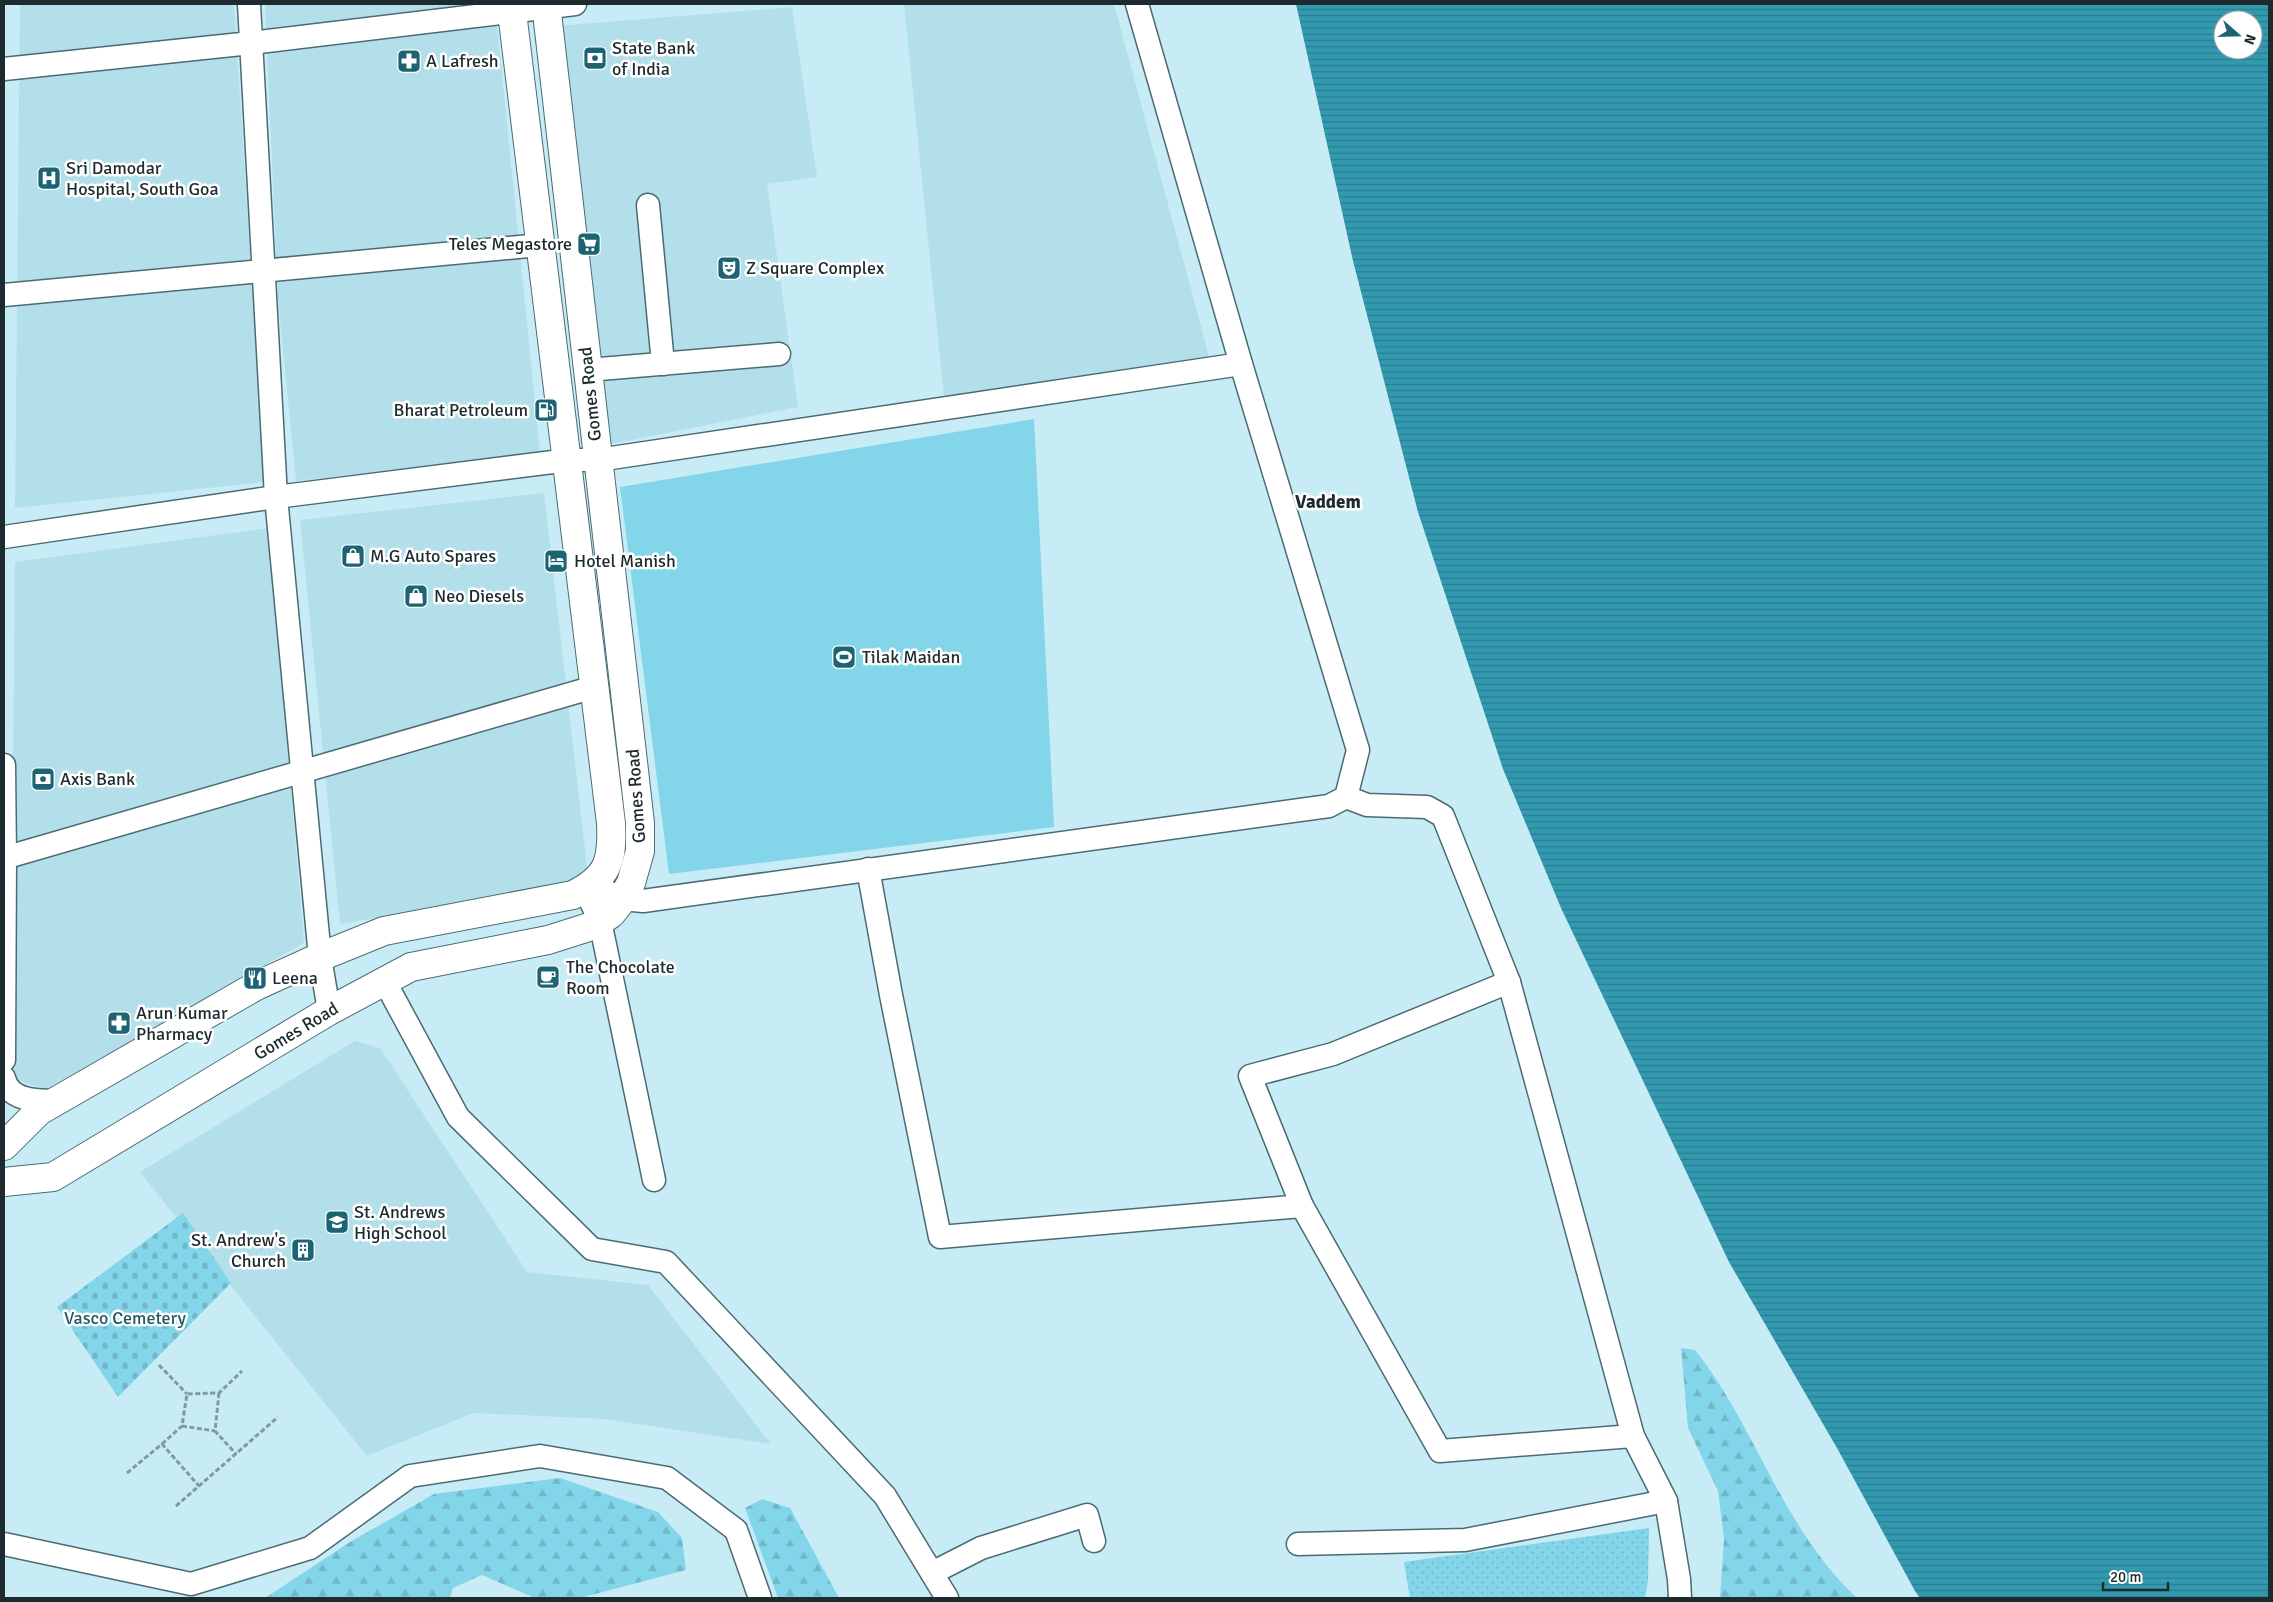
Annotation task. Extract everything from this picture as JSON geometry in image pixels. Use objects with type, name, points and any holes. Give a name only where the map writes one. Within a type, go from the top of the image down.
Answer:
[{"type":"main road","name":"Gomes Road","points":[[4,1182],[52,1177],[329,1011],[411,967],[548,940],[600,921],[611,914],[622,899],[636,870],[640,852],[640,823],[626,683],[598,460],[547,6]]},
{"type":"main road","name":"Gomes Road","points":[[512,8],[540,245],[569,460],[613,847],[603,873],[589,887]]},
{"type":"main road","points":[[4,1146],[39,1111],[55,1101],[256,986],[320,956],[384,931],[573,895],[589,887]]},
{"type":"street","points":[[249,4],[276,497],[320,956],[329,1011]]},
{"type":"street","points":[[4,69],[251,43],[512,8],[575,4]]},
{"type":"street","points":[[1138,4],[1241,364],[1358,750],[1346,797]]},
{"type":"street","points":[[648,205],[663,364]]},
{"type":"street","points":[[4,295],[540,245]]},
{"type":"street","points":[[588,370],[779,354]]},
{"type":"street","points":[[4,537],[276,497],[569,460],[598,460],[1241,364]]},
{"type":"street","points":[[5,858],[594,687]]},
{"type":"street","points":[[4,765],[4,1060]]},
{"type":"street","points":[[589,887],[622,899],[643,901],[1328,806],[1346,797],[1367,805],[1428,807],[1443,816],[1509,982],[1633,1436],[1666,1501],[1680,1579],[1680,1598]]},
{"type":"street","points":[[868,869],[891,995],[940,1238],[1302,1206]]},
{"type":"street","points":[[589,887],[600,921],[654,1180]]},
{"type":"street","points":[[384,980],[458,1117],[592,1248],[666,1262],[885,1496],[947,1598]]},
{"type":"street","points":[[1509,982],[1333,1054],[1250,1076],[1302,1206],[1440,1451],[1633,1436]]},
{"type":"street","points":[[4,1078],[6,1087],[18,1096],[40,1101],[55,1101]]},
{"type":"street","points":[[4,1544],[191,1584],[310,1548],[410,1476],[540,1456],[667,1478],[736,1530],[760,1598]]},
{"type":"street","points":[[1298,1544],[1465,1540],[1666,1501]]},
{"type":"street","points":[[932,1573],[981,1548],[1087,1515],[1094,1541]]},
{"type":"path","points":[[159,1366],[187,1394],[219,1393]]},
{"type":"path","points":[[215,1431],[219,1393],[242,1371]]},
{"type":"path","points":[[127,1473],[182,1426],[187,1394]]},
{"type":"path","points":[[176,1506],[278,1417]]},
{"type":"path","points":[[182,1426],[215,1431],[236,1454]]},
{"type":"path","points":[[162,1444],[199,1486]]},
{"type":"shaded area","points":[[20,4],[234,4],[265,482],[15,508]]},
{"type":"shaded area","points":[[265,4],[495,4],[540,453],[296,481],[278,299]]},
{"type":"shaded area","points":[[904,4],[1114,4],[1209,356],[944,397]]},
{"type":"shaded area","points":[[1296,4],[2269,4],[2269,1598],[1920,1598],[1837,1448],[1729,1262],[1561,908],[1503,769],[1418,512],[1353,261]]},
{"type":"shaded area","points":[[792,7],[817,177],[767,184],[798,407],[611,444],[557,26]]},
{"type":"shaded area","points":[[544,493],[589,884],[340,924],[300,520]]},
{"type":"shaded area","points":[[269,528],[304,943],[46,1089],[10,1078],[15,562]]},
{"type":"shaded area","name":"St. Andrews High School","points":[[355,1041],[380,1048],[527,1272],[648,1285],[771,1444],[604,1419],[474,1413],[367,1456],[140,1172]]},
{"type":"green space","name":"Tilak Maidan","points":[[1034,419],[1054,827],[669,874],[620,487]]},
{"type":"green space","name":"Vasco Cemetery","points":[[183,1213],[231,1283],[118,1397],[57,1307]]},
{"type":"green space","points":[[1681,1348],[1695,1350],[1717,1380],[1808,1540],[1831,1570],[1857,1598],[1720,1598],[1724,1539],[1718,1491],[1688,1428]]},
{"type":"green space","points":[[560,1478],[658,1512],[682,1538],[686,1570],[580,1598],[535,1598],[482,1575],[453,1588],[450,1598],[265,1598],[350,1542],[434,1494]]},
{"type":"green space","points":[[762,1499],[790,1508],[839,1598],[778,1598],[745,1508]]},
{"type":"green space","points":[[1649,1528],[1648,1581],[1645,1598],[1410,1598],[1404,1562]]},
{"type":"place","name":"State Bank of India","points":[[595,58]]},
{"type":"place","name":"A Lafresh","points":[[409,61]]},
{"type":"place","name":"Sri Damodar Hospital, South Goa","points":[[49,178]]},
{"type":"place","name":"Teles Megastore","points":[[589,244]]},
{"type":"place","name":"Z Square Complex","points":[[729,268]]},
{"type":"place","name":"Bharat Petroleum","points":[[546,410]]},
{"type":"place","name":"M.G Auto Spares","points":[[353,556]]},
{"type":"place","name":"Hotel Manish","points":[[556,561]]},
{"type":"place","name":"Neo Diesels","points":[[416,596]]},
{"type":"place","name":"Tilak Maidan","points":[[844,657]]},
{"type":"place","name":"Axis Bank","points":[[43,779]]},
{"type":"place","name":"The Chocolate Room","points":[[548,977]]},
{"type":"place","name":"Leena","points":[[255,978]]},
{"type":"place","name":"Arun Kumar Pharmacy","points":[[119,1023]]},
{"type":"place","name":"St. Andrews High School","points":[[337,1222]]},
{"type":"place","name":"St. Andrew's Church","points":[[303,1250]]},
{"type":"district","name":"Vaddem","points":[[1328,501]]}]
